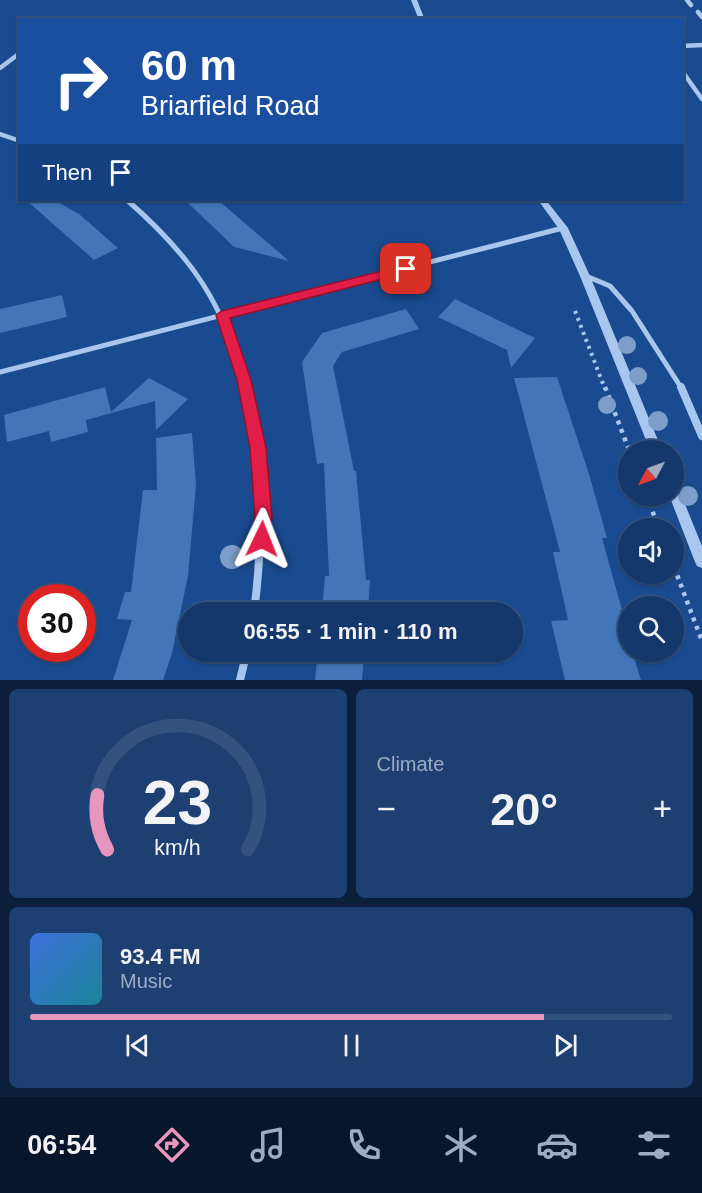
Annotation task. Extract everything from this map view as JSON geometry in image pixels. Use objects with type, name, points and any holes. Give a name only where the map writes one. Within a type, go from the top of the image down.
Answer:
[{"type":"street","points":[[414,0],[421,18]]},
{"type":"street","points":[[687,0],[691,5]]},
{"type":"street","points":[[698,12],[702,17]]},
{"type":"street","points":[[684,46],[702,45]]},
{"type":"street","points":[[0,68],[18,54]]},
{"type":"street","points":[[684,74],[702,99]]},
{"type":"street","points":[[0,134],[18,140]]},
{"type":"street","points":[[128,201],[154,222],[181,252],[202,281],[222,315],[244,380],[258,448],[263,517],[255,602]]},
{"type":"street","points":[[543,201],[563,228],[585,276],[652,440]]},
{"type":"street","points":[[0,372],[563,228]]},
{"type":"street","points":[[585,276],[610,286],[632,311],[679,383],[702,436]]},
{"type":"street","points":[[680,506],[702,562]]},
{"type":"street","points":[[240,680],[244,662]]},
{"type":"path","points":[[680,584],[702,641]]},
{"type":"building","points":[[27,201],[56,201],[79,214],[118,248],[94,260]]},
{"type":"building","points":[[186,201],[219,201],[289,261],[234,247]]},
{"type":"building","points":[[62,295],[67,317],[0,333],[0,309]]},
{"type":"building","points":[[455,299],[535,338],[511,368],[507,350],[438,317]]},
{"type":"building","points":[[406,309],[419,329],[342,352],[333,366],[354,471],[356,471],[366,580],[370,580],[369,602],[323,602],[325,576],[329,576],[324,463],[317,464],[302,362],[322,333]]},
{"type":"building","points":[[557,377],[607,538],[602,538],[618,596],[618,662],[635,662],[641,680],[565,680],[551,621],[568,620],[553,552],[560,552],[514,378]]},
{"type":"building","points":[[149,378],[188,399],[156,430],[155,401],[86,420],[88,432],[51,442],[49,431],[7,442],[4,415],[105,387],[111,412]]},
{"type":"building","points":[[192,433],[196,485],[188,576],[183,602],[178,602],[178,624],[163,680],[113,680],[132,620],[117,619],[125,592],[131,592],[143,490],[157,490],[156,438]]},
{"type":"building","points":[[317,662],[363,662],[362,680],[315,680]]},
{"type":"route","points":[[262,539],[263,517],[258,448],[244,380],[222,315],[406,269]]}]
